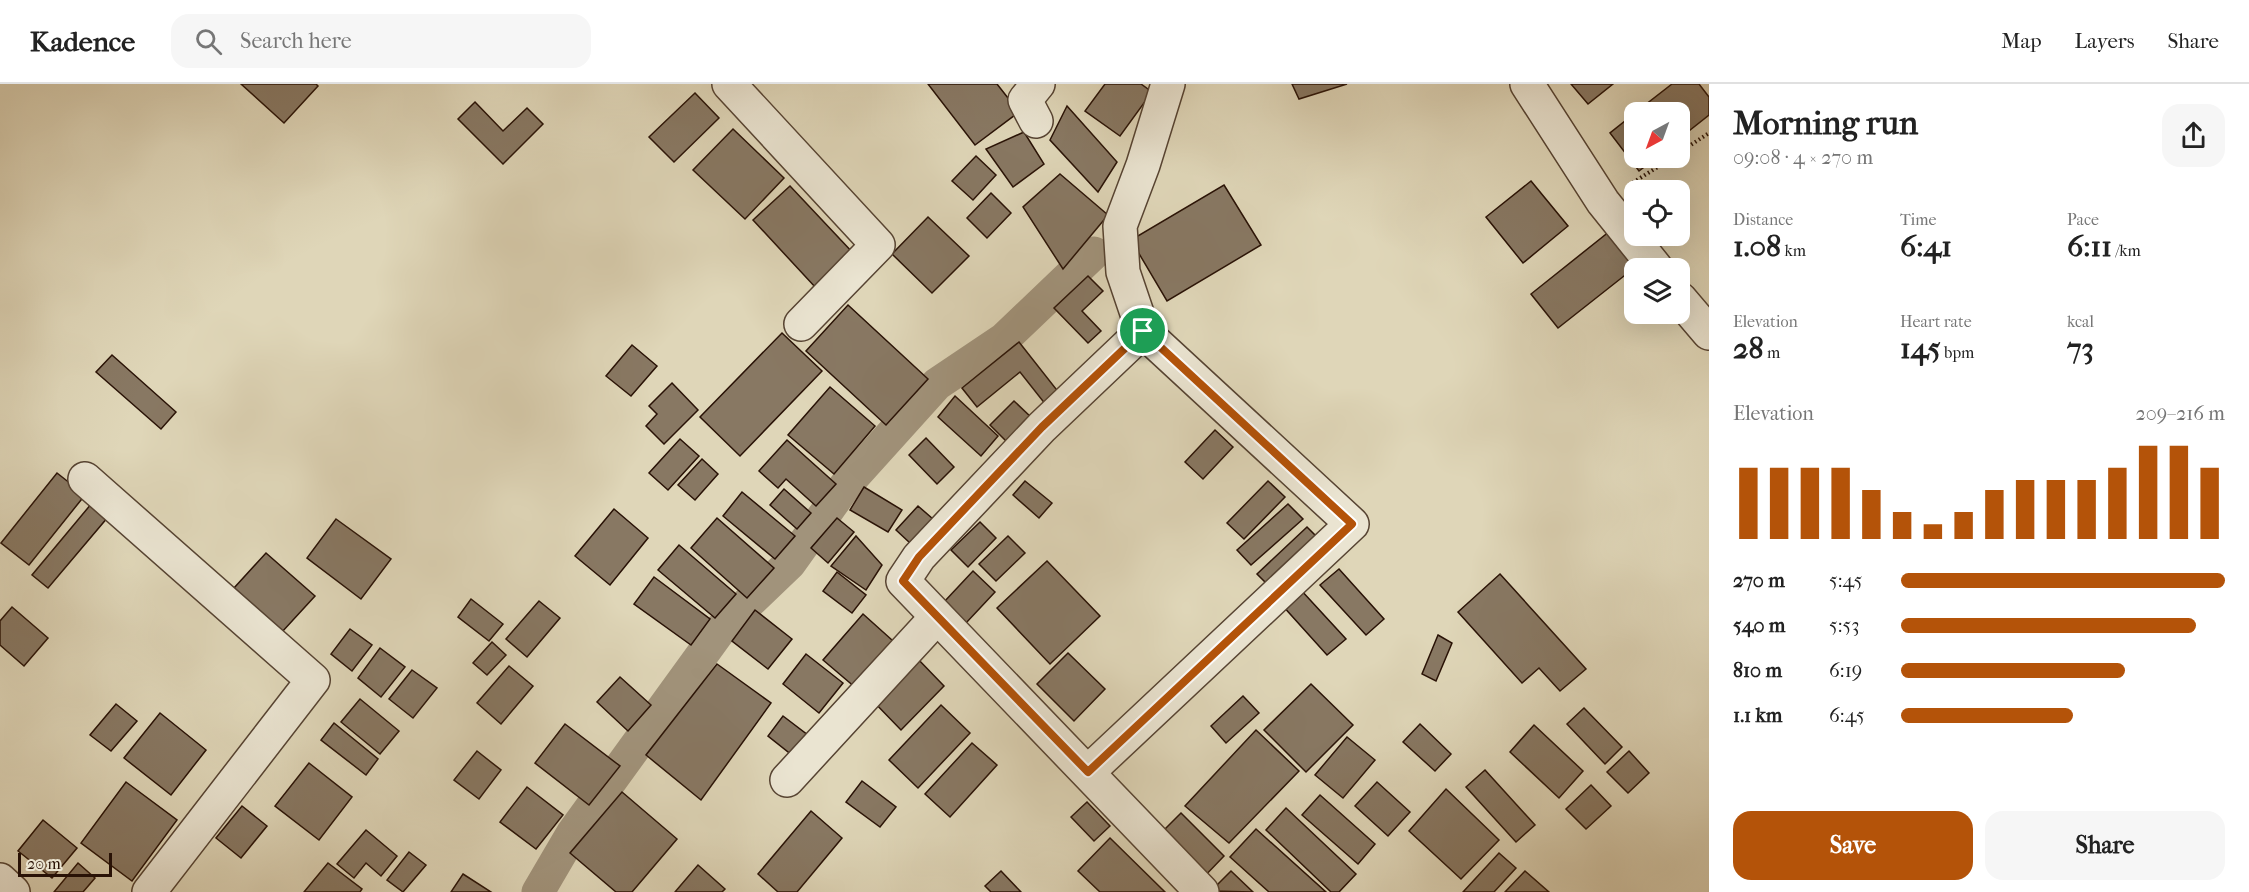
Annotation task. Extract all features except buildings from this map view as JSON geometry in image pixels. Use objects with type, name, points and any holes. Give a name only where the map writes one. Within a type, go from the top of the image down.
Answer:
[{"type":"street","points":[[729,84],[878,245],[801,324]]},
{"type":"street","points":[[1036,121],[1025,100],[1038,84]]},
{"type":"street","points":[[1088,772],[1352,524],[1143,331],[1122,272],[1120,226],[1143,165],[1168,84]]},
{"type":"street","points":[[1527,84],[1603,202],[1648,258]]},
{"type":"street","points":[[1690,311],[1709,333]]},
{"type":"street","points":[[1143,331],[1042,427],[919,557],[903,581],[1202,892]]},
{"type":"street","points":[[85,479],[313,680],[149,892]]},
{"type":"street","points":[[788,780],[938,617]]},
{"type":"street","points":[[0,880],[13,892]]},
{"type":"path","points":[[1690,145],[1709,133]]},
{"type":"path","points":[[1603,202],[1656,168]]},
{"type":"waterway","points":[[538,892],[572,834],[720,630],[790,563],[845,486],[937,384],[1004,339],[1094,253]]},
{"type":"route","points":[[1143,331],[1352,524],[1088,772],[903,581],[919,557],[1042,427],[1143,331]]}]
